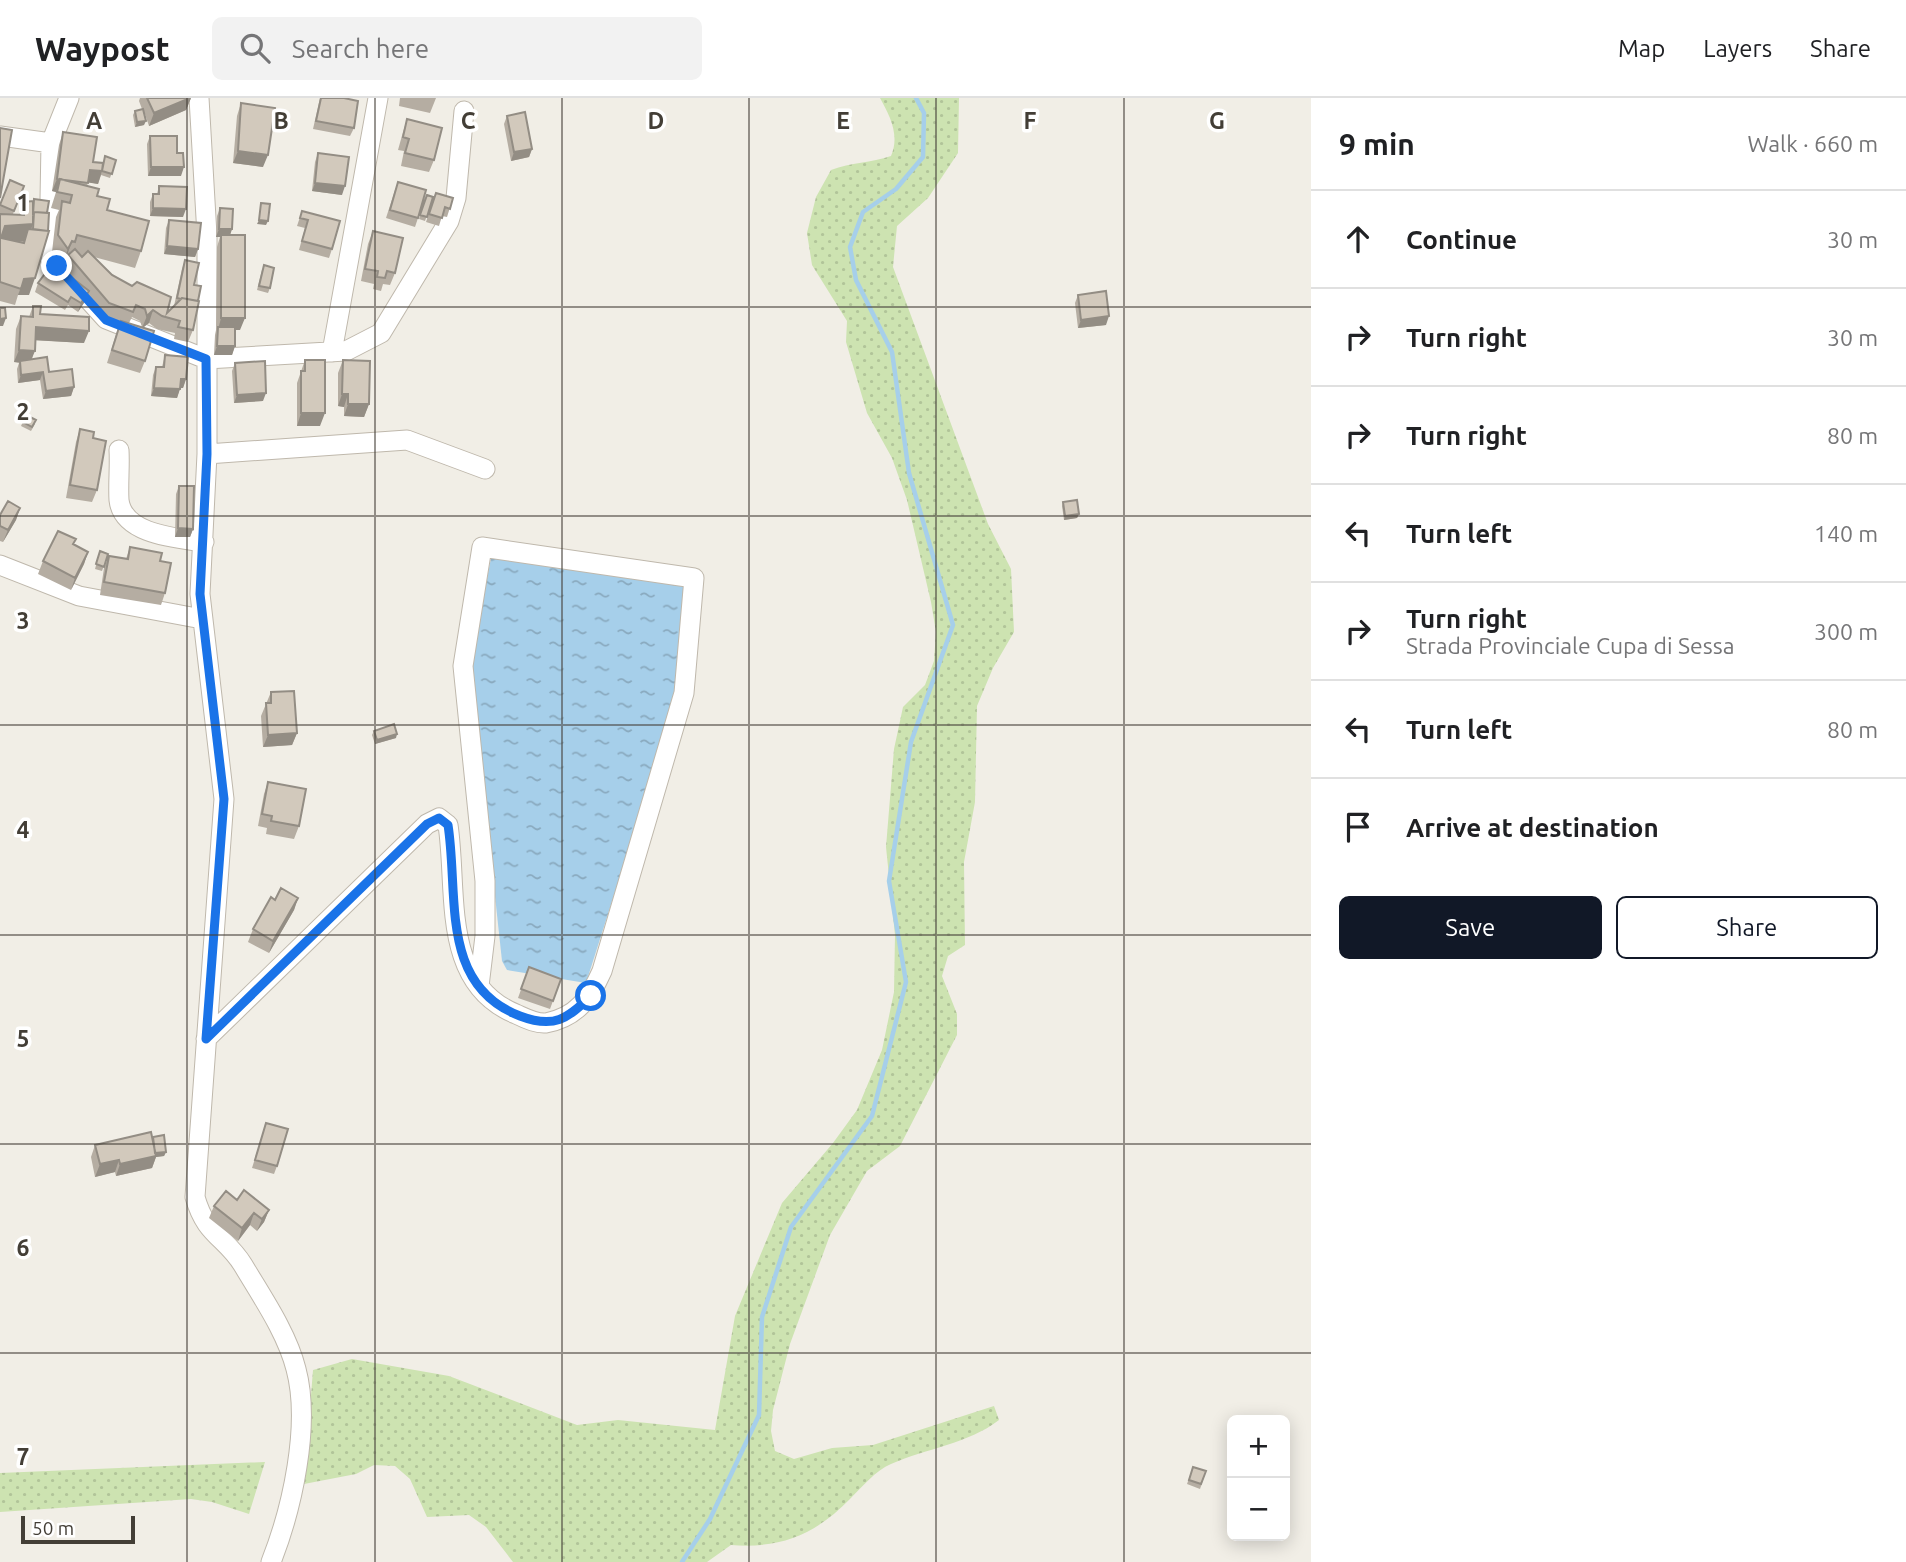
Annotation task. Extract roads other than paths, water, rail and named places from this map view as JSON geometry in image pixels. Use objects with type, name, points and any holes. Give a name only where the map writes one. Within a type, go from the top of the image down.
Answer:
[{"type":"street","points":[[69,98],[51,143],[49,256],[106,320],[206,359],[346,351],[380,333],[449,221],[456,198],[464,111]]},
{"type":"street","points":[[199,98],[207,235],[207,454],[202,619],[224,799],[195,1197],[206,1225],[238,1257],[269,1307],[296,1369],[302,1416],[297,1456],[283,1529],[271,1562]]},
{"type":"street","points":[[332,352],[379,98]]},
{"type":"street","points":[[0,136],[51,143]]},
{"type":"street","points":[[207,454],[407,440],[485,469]]},
{"type":"street","points":[[119,450],[119,502],[131,522],[172,537],[204,542]]},
{"type":"street","points":[[206,1039],[427,824],[439,818],[448,825],[453,853],[457,942],[466,968],[479,986],[499,1008],[541,1024],[560,1020],[591,996],[629,882],[684,693],[694,578],[481,547],[463,666],[485,881],[485,936],[479,986]]},
{"type":"street","points":[[0,565],[79,596],[202,619]]},
{"type":"water","points":[[491,558],[685,586],[674,692],[652,776],[586,983],[507,970],[502,961],[470,665]]},
{"type":"waterway","points":[[682,1562],[710,1519],[759,1415],[762,1317],[791,1227],[872,1116],[906,982],[889,881],[911,742],[953,625],[909,473],[892,352],[856,280],[850,247],[863,212],[896,189],[923,157],[924,113],[916,98]]}]
